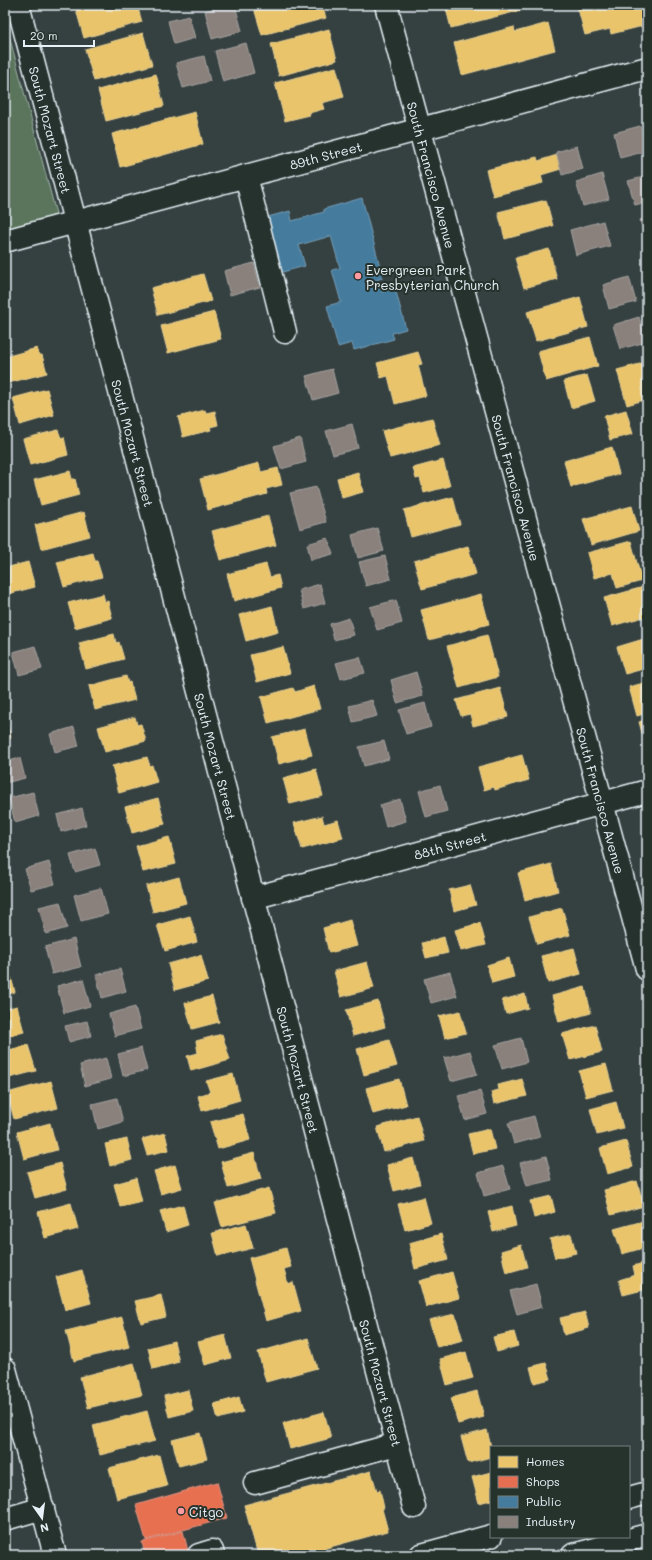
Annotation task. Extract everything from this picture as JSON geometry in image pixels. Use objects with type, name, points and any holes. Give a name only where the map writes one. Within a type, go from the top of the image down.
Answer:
[{"type":"street","name":"South Mozart Street","points":[[18,5],[414,1507]]},
{"type":"street","name":"South Francisco Avenue","points":[[386,5],[647,969]]},
{"type":"street","name":"89th Street","points":[[5,241],[647,68]]},
{"type":"street","points":[[246,176],[285,332]]},
{"type":"street","name":"88th Street","points":[[254,898],[647,791]]},
{"type":"street","points":[[5,1369],[55,1555]]},
{"type":"street","points":[[255,1483],[397,1444]]},
{"type":"street","points":[[630,1498],[647,1493]]},
{"type":"street","points":[[5,1519],[43,1508]]},
{"type":"street","points":[[573,1555],[647,1535]]},
{"type":"street","points":[[421,1555],[490,1536]]},
{"type":"street","points":[[198,1555],[212,1551],[213,1555]]},
{"type":"green space","points":[[5,20],[57,217],[5,231]]},
{"type":"building: Homes","points":[[137,5],[142,22],[84,38],[75,6]]},
{"type":"building: Homes","points":[[253,5],[322,5],[326,18],[262,35]]},
{"type":"building: Homes","points":[[445,5],[520,5],[522,10],[451,28]]},
{"type":"building: Homes","points":[[577,5],[647,5],[647,25],[611,34],[610,29],[585,35]]},
{"type":"building: Homes","points":[[548,23],[555,50],[462,75],[454,43],[514,27],[515,32]]},
{"type":"building: Homes","points":[[329,29],[337,60],[279,76],[271,44]]},
{"type":"building: Homes","points":[[143,33],[152,65],[94,81],[85,49]]},
{"type":"building: Homes","points":[[336,67],[344,97],[322,103],[324,109],[309,113],[310,115],[285,121],[275,83]]},
{"type":"building: Homes","points":[[156,74],[164,106],[106,121],[98,90]]},
{"type":"building: Homes","points":[[195,112],[203,144],[120,167],[112,134]]},
{"type":"building: Homes","points":[[557,155],[561,169],[541,175],[543,183],[493,196],[486,170],[537,157],[538,161]]},
{"type":"building: Homes","points":[[546,200],[553,226],[505,239],[498,212]]},
{"type":"building: Homes","points":[[549,249],[557,279],[524,288],[515,258]]},
{"type":"building: Homes","points":[[203,274],[211,301],[158,315],[151,288]]},
{"type":"building: Homes","points":[[580,297],[588,327],[536,341],[527,312]]},
{"type":"building: Homes","points":[[214,312],[221,339],[168,353],[161,326]]},
{"type":"building: Homes","points":[[590,337],[598,366],[546,381],[538,351]]},
{"type":"building: Homes","points":[[37,348],[39,355],[42,355],[47,373],[8,383],[5,373],[5,357]]},
{"type":"building: Homes","points":[[418,352],[422,364],[418,365],[426,396],[395,404],[388,376],[381,378],[377,363]]},
{"type":"building: Homes","points":[[647,362],[647,399],[627,405],[617,370]]},
{"type":"building: Homes","points":[[587,375],[595,401],[571,408],[564,381]]},
{"type":"building: Homes","points":[[47,389],[54,415],[20,425],[13,398]]},
{"type":"building: Homes","points":[[205,410],[206,413],[215,411],[218,425],[210,427],[211,430],[183,437],[178,417]]},
{"type":"building: Homes","points":[[626,410],[633,434],[610,440],[604,416]]},
{"type":"building: Homes","points":[[432,418],[440,445],[390,458],[382,431]]},
{"type":"building: Homes","points":[[58,430],[61,438],[64,437],[68,455],[30,465],[23,439]]},
{"type":"building: Homes","points":[[612,447],[619,474],[571,487],[564,461]]},
{"type":"building: Homes","points":[[443,460],[450,486],[424,493],[420,478],[416,479],[413,468]]},
{"type":"building: Homes","points":[[259,463],[261,472],[278,468],[282,485],[266,489],[267,494],[208,510],[200,479]]},
{"type":"building: Homes","points":[[70,471],[72,479],[75,479],[79,495],[41,505],[34,480]]},
{"type":"building: Homes","points":[[358,472],[363,492],[342,498],[337,478]]},
{"type":"building: Homes","points":[[453,497],[460,524],[411,537],[404,510]]},
{"type":"building: Homes","points":[[632,506],[639,531],[591,545],[583,519]]},
{"type":"building: Homes","points":[[84,512],[90,536],[41,549],[35,525]]},
{"type":"building: Homes","points":[[268,516],[276,545],[220,560],[212,531]]},
{"type":"building: Homes","points":[[631,541],[642,581],[617,588],[613,573],[594,578],[587,553]]},
{"type":"building: Homes","points":[[468,546],[476,574],[422,589],[414,561]]},
{"type":"building: Homes","points":[[93,553],[102,577],[64,587],[57,562]]},
{"type":"building: Homes","points":[[28,562],[35,587],[8,594],[5,582],[5,568]]},
{"type":"building: Homes","points":[[266,564],[270,577],[278,575],[281,588],[234,601],[227,574]]},
{"type":"building: Homes","points":[[647,586],[647,616],[612,626],[604,598]]},
{"type":"building: Homes","points":[[103,594],[105,602],[108,601],[112,618],[75,628],[68,603]]},
{"type":"building: Homes","points":[[481,594],[489,624],[429,640],[421,610]]},
{"type":"building: Homes","points":[[272,606],[278,632],[246,641],[239,615]]},
{"type":"building: Homes","points":[[114,634],[116,643],[119,642],[124,659],[86,669],[79,643]]},
{"type":"building: Homes","points":[[487,635],[498,677],[459,688],[447,646]]},
{"type":"building: Homes","points":[[647,638],[647,668],[625,674],[617,647]]},
{"type":"building: Homes","points":[[283,647],[290,673],[257,682],[250,655]]},
{"type":"building: Homes","points":[[126,676],[128,683],[130,682],[135,700],[95,710],[89,686]]},
{"type":"building: Homes","points":[[647,682],[647,713],[637,716],[629,687]]},
{"type":"building: Homes","points":[[314,686],[320,709],[268,723],[261,697],[293,688],[295,692]]},
{"type":"building: Homes","points":[[500,688],[508,717],[473,726],[470,714],[461,716],[456,700]]},
{"type":"building: Homes","points":[[135,717],[137,725],[141,724],[146,741],[105,752],[98,727]]},
{"type":"building: Homes","points":[[647,719],[647,750],[639,722]]},
{"type":"building: Homes","points":[[7,723],[11,738],[5,740],[5,724]]},
{"type":"building: Homes","points":[[305,729],[312,755],[279,764],[272,737]]},
{"type":"building: Homes","points":[[522,755],[529,780],[495,790],[494,787],[484,790],[478,767]]},
{"type":"building: Homes","points":[[147,757],[150,766],[152,765],[157,782],[119,793],[112,766]]},
{"type":"building: Homes","points":[[316,769],[323,796],[290,804],[283,778]]},
{"type":"building: Homes","points":[[158,798],[165,824],[132,833],[125,807]]},
{"type":"building: Homes","points":[[322,816],[324,824],[338,820],[343,838],[302,849],[294,823]]},
{"type":"building: Homes","points":[[169,837],[176,864],[143,872],[136,846]]},
{"type":"building: Homes","points":[[551,864],[558,891],[525,900],[518,873]]},
{"type":"building: Homes","points":[[179,877],[186,903],[153,912],[146,886]]},
{"type":"building: Homes","points":[[470,885],[476,905],[454,911],[449,890]]},
{"type":"building: Homes","points":[[562,908],[570,935],[537,944],[529,917]]},
{"type":"building: Homes","points":[[190,916],[197,942],[165,951],[157,925]]},
{"type":"building: Homes","points":[[350,920],[357,946],[329,953],[323,928]]},
{"type":"building: Homes","points":[[480,923],[486,945],[461,951],[455,930]]},
{"type":"building: Homes","points":[[444,937],[448,953],[426,958],[422,943]]},
{"type":"building: Homes","points":[[574,948],[581,974],[548,983],[541,956]]},
{"type":"building: Homes","points":[[201,955],[208,981],[175,990],[168,964]]},
{"type":"building: Homes","points":[[509,958],[514,977],[492,983],[487,965]]},
{"type":"building: Homes","points":[[367,962],[374,988],[341,997],[334,971]]},
{"type":"building: Homes","points":[[8,966],[15,992],[5,995],[5,967]]},
{"type":"building: Homes","points":[[585,987],[591,1013],[559,1022],[552,996]]},
{"type":"building: Homes","points":[[525,994],[528,1008],[506,1014],[502,1000]]},
{"type":"building: Homes","points":[[212,996],[219,1022],[192,1029],[185,1003]]},
{"type":"building: Homes","points":[[378,1001],[385,1027],[353,1036],[346,1010]]},
{"type":"building: Homes","points":[[17,1006],[24,1032],[5,1037],[5,1009]]},
{"type":"building: Homes","points":[[460,1011],[466,1033],[445,1038],[439,1016]]},
{"type":"building: Homes","points":[[595,1025],[602,1052],[570,1060],[562,1034]]},
{"type":"building: Homes","points":[[222,1034],[230,1060],[191,1071],[187,1056],[198,1053],[196,1041]]},
{"type":"building: Homes","points":[[389,1040],[397,1066],[364,1075],[357,1049]]},
{"type":"building: Homes","points":[[28,1045],[36,1071],[5,1079],[5,1051]]},
{"type":"building: Homes","points":[[606,1064],[613,1090],[586,1097],[579,1071]]},
{"type":"building: Homes","points":[[233,1074],[240,1100],[202,1111],[198,1096],[210,1092],[206,1081]]},
{"type":"building: Homes","points":[[399,1079],[406,1105],[373,1114],[366,1088]]},
{"type":"building: Homes","points":[[522,1079],[527,1096],[494,1104],[491,1092],[499,1090],[498,1085]]},
{"type":"building: Homes","points":[[51,1081],[58,1108],[14,1119],[7,1093]]},
{"type":"building: Homes","points":[[616,1102],[623,1128],[597,1135],[590,1109]]},
{"type":"building: Homes","points":[[243,1114],[250,1140],[218,1149],[210,1122]]},
{"type":"building: Homes","points":[[417,1116],[424,1141],[384,1152],[377,1127]]},
{"type":"building: Homes","points":[[50,1123],[57,1150],[24,1159],[17,1132]]},
{"type":"building: Homes","points":[[490,1129],[495,1149],[473,1154],[468,1134]]},
{"type":"building: Homes","points":[[165,1133],[169,1150],[147,1155],[142,1139]]},
{"type":"building: Homes","points":[[127,1139],[132,1160],[110,1166],[105,1144]]},
{"type":"building: Homes","points":[[626,1141],[633,1167],[607,1174],[600,1148]]},
{"type":"building: Homes","points":[[254,1153],[261,1179],[228,1188],[221,1162]]},
{"type":"building: Homes","points":[[413,1158],[420,1184],[394,1191],[387,1165]]},
{"type":"building: Homes","points":[[60,1163],[67,1189],[35,1198],[27,1172]]},
{"type":"building: Homes","points":[[175,1165],[182,1188],[161,1194],[154,1171]]},
{"type":"building: Homes","points":[[136,1178],[142,1202],[120,1207],[114,1184]]},
{"type":"building: Homes","points":[[637,1181],[644,1206],[611,1215],[604,1190]]},
{"type":"building: Homes","points":[[269,1188],[276,1213],[222,1227],[215,1203]]},
{"type":"building: Homes","points":[[551,1196],[555,1212],[534,1218],[530,1201]]},
{"type":"building: Homes","points":[[424,1197],[431,1223],[405,1230],[398,1204]]},
{"type":"building: Homes","points":[[71,1203],[78,1229],[45,1238],[38,1212]]},
{"type":"building: Homes","points":[[183,1205],[188,1225],[166,1232],[160,1211]]},
{"type":"building: Homes","points":[[512,1206],[516,1226],[493,1232],[488,1212]]},
{"type":"building: Homes","points":[[647,1220],[647,1247],[622,1254],[614,1229]]},
{"type":"building: Homes","points":[[246,1224],[253,1248],[218,1256],[212,1233]]},
{"type":"building: Homes","points":[[441,1234],[448,1260],[415,1269],[409,1243]]},
{"type":"building: Homes","points":[[571,1234],[576,1253],[555,1258],[550,1239]]},
{"type":"building: Homes","points":[[521,1245],[527,1267],[506,1273],[501,1251]]},
{"type":"building: Homes","points":[[286,1248],[291,1267],[284,1269],[288,1284],[293,1282],[301,1311],[266,1321],[249,1258]]},
{"type":"building: Homes","points":[[647,1262],[647,1289],[623,1295],[619,1280],[635,1275],[633,1266]]},
{"type":"building: Homes","points":[[82,1270],[91,1303],[65,1310],[56,1277]]},
{"type":"building: Homes","points":[[452,1272],[459,1298],[426,1307],[419,1281]]},
{"type":"building: Homes","points":[[161,1295],[166,1317],[141,1323],[135,1301]]},
{"type":"building: Homes","points":[[647,1303],[647,1321],[643,1304]]},
{"type":"building: Homes","points":[[585,1312],[589,1328],[564,1335],[560,1318]]},
{"type":"building: Homes","points":[[455,1314],[463,1340],[437,1347],[429,1320]]},
{"type":"building: Homes","points":[[122,1317],[129,1347],[74,1361],[66,1331]]},
{"type":"building: Homes","points":[[514,1332],[518,1346],[497,1352],[493,1337]]},
{"type":"building: Homes","points":[[225,1335],[231,1358],[205,1365],[198,1342]]},
{"type":"building: Homes","points":[[308,1338],[317,1368],[266,1382],[258,1352]]},
{"type":"building: Homes","points":[[174,1341],[179,1362],[153,1369],[148,1348]]},
{"type":"building: Homes","points":[[466,1352],[473,1378],[447,1385],[440,1359]]},
{"type":"building: Homes","points":[[134,1363],[142,1395],[88,1408],[80,1377]]},
{"type":"building: Homes","points":[[546,1363],[551,1379],[534,1383],[530,1367]]},
{"type":"building: Homes","points":[[188,1390],[193,1411],[169,1417],[164,1396]]},
{"type":"building: Homes","points":[[477,1391],[484,1417],[458,1424],[451,1398]]},
{"type":"building: Homes","points":[[239,1397],[243,1412],[218,1419],[214,1404]]},
{"type":"building: Homes","points":[[147,1411],[155,1441],[100,1455],[93,1425]]},
{"type":"building: Homes","points":[[324,1412],[331,1438],[290,1449],[283,1423]]},
{"type":"building: Homes","points":[[487,1430],[491,1446],[490,1457],[468,1463],[461,1437]]},
{"type":"building: Homes","points":[[200,1433],[207,1459],[179,1466],[172,1440]]},
{"type":"building: Homes","points":[[159,1455],[167,1486],[117,1499],[109,1468]]},
{"type":"building: Homes","points":[[371,1471],[377,1491],[380,1490],[384,1508],[382,1509],[388,1531],[301,1555],[258,1555],[244,1505]]},
{"type":"building: Homes","points":[[490,1472],[490,1500],[479,1503],[472,1477]]},
{"type":"building: Shops","name":"Citgo","points":[[217,1482],[227,1518],[146,1540],[136,1505]]},
{"type":"building: Shops","name":"Citgo","points":[[183,1531],[189,1555],[145,1555],[142,1542]]},
{"type":"building: Public","name":"Evergreen Park Presbyterian Church","points":[[362,198],[383,278],[378,279],[382,292],[395,288],[406,329],[392,333],[394,339],[354,350],[352,343],[338,347],[327,306],[341,302],[332,270],[340,268],[331,236],[299,245],[305,266],[279,273],[264,218],[290,211],[292,221],[324,212],[324,209]]},
{"type":"building: Industry","points":[[228,5],[235,5],[242,31],[212,39],[205,11]]},
{"type":"building: Industry","points":[[189,16],[195,38],[174,44],[168,21]]},
{"type":"building: Industry","points":[[246,43],[254,73],[223,82],[215,51]]},
{"type":"building: Industry","points":[[204,56],[210,81],[183,88],[176,63]]},
{"type":"building: Industry","points":[[640,126],[647,151],[620,158],[614,133]]},
{"type":"building: Industry","points":[[577,146],[583,169],[562,175],[556,152]]},
{"type":"building: Industry","points":[[602,174],[609,199],[583,206],[576,182]]},
{"type":"building: Industry","points":[[647,176],[647,202],[635,205],[628,181]]},
{"type":"building: Industry","points":[[647,218],[647,245],[640,220]]},
{"type":"building: Industry","points":[[603,221],[610,246],[576,255],[570,230]]},
{"type":"building: Industry","points":[[254,263],[260,287],[230,295],[224,271]]},
{"type":"building: Industry","points":[[629,277],[636,302],[609,309],[603,285]]},
{"type":"building: Industry","points":[[639,317],[646,342],[620,349],[613,325]]},
{"type":"building: Industry","points":[[332,369],[338,393],[313,400],[306,376]]},
{"type":"building: Industry","points":[[352,424],[358,448],[333,455],[326,431]]},
{"type":"building: Industry","points":[[300,438],[306,462],[281,469],[274,446]]},
{"type":"building: Industry","points":[[316,487],[326,522],[300,529],[290,493]]},
{"type":"building: Industry","points":[[377,528],[384,551],[358,558],[352,535]]},
{"type":"building: Industry","points":[[328,538],[333,554],[311,560],[307,544]]},
{"type":"building: Industry","points":[[385,556],[391,579],[366,586],[359,562]]},
{"type":"building: Industry","points":[[320,584],[325,603],[304,609],[299,590]]},
{"type":"building: Industry","points":[[396,600],[402,623],[377,630],[370,607]]},
{"type":"building: Industry","points":[[349,618],[354,635],[334,640],[330,624]]},
{"type":"building: Industry","points":[[35,646],[42,669],[19,675],[13,652]]},
{"type":"building: Industry","points":[[360,657],[365,673],[341,679],[336,663]]},
{"type":"building: Industry","points":[[416,672],[423,696],[397,703],[391,680]]},
{"type":"building: Industry","points":[[372,700],[377,716],[353,722],[349,706]]},
{"type":"building: Industry","points":[[425,703],[431,727],[406,734],[399,710]]},
{"type":"building: Industry","points":[[74,727],[79,746],[55,752],[50,734]]},
{"type":"building: Industry","points":[[384,741],[389,759],[364,766],[359,747]]},
{"type":"building: Industry","points":[[20,758],[25,778],[5,783],[5,762]]},
{"type":"building: Industry","points":[[440,785],[447,811],[426,817],[419,791]]},
{"type":"building: Industry","points":[[33,792],[39,816],[15,823],[9,798]]},
{"type":"building: Industry","points":[[400,799],[406,821],[386,827],[380,805]]},
{"type":"building: Industry","points":[[82,808],[86,825],[61,832],[57,815]]},
{"type":"building: Industry","points":[[95,848],[100,865],[75,872],[70,855]]},
{"type":"building: Industry","points":[[49,862],[55,884],[31,890],[25,869]]},
{"type":"building: Industry","points":[[101,888],[108,914],[81,921],[74,895]]},
{"type":"building: Industry","points":[[60,902],[67,928],[46,934],[39,907]]},
{"type":"building: Industry","points":[[74,939],[81,967],[52,974],[45,947]]},
{"type":"building: Industry","points":[[120,969],[126,991],[102,998],[96,975]]},
{"type":"building: Industry","points":[[450,972],[457,996],[431,1003],[424,979]]},
{"type":"building: Industry","points":[[83,979],[90,1006],[64,1013],[57,986]]},
{"type":"building: Industry","points":[[135,1007],[141,1029],[115,1036],[109,1014]]},
{"type":"building: Industry","points":[[87,1021],[91,1036],[69,1042],[65,1026]]},
{"type":"building: Industry","points":[[521,1038],[527,1062],[502,1069],[495,1045]]},
{"type":"building: Industry","points":[[141,1048],[147,1070],[123,1076],[118,1054]]},
{"type":"building: Industry","points":[[470,1051],[477,1074],[451,1081],[444,1058]]},
{"type":"building: Industry","points":[[106,1058],[111,1079],[85,1086],[80,1065]]},
{"type":"building: Industry","points":[[480,1091],[487,1114],[465,1120],[458,1096]]},
{"type":"building: Industry","points":[[117,1098],[123,1122],[98,1129],[92,1104]]},
{"type":"building: Industry","points":[[534,1116],[540,1137],[514,1144],[508,1123]]},
{"type":"building: Industry","points":[[546,1156],[552,1180],[527,1186],[520,1163]]},
{"type":"building: Industry","points":[[503,1166],[510,1189],[484,1196],[478,1173]]},
{"type":"building: Industry","points":[[536,1284],[542,1307],[517,1314],[510,1291]]},
{"type":"place","name":"Evergreen Park Presbyterian Church","points":[[358,276]]},
{"type":"place","name":"Citgo","points":[[181,1511]]}]
